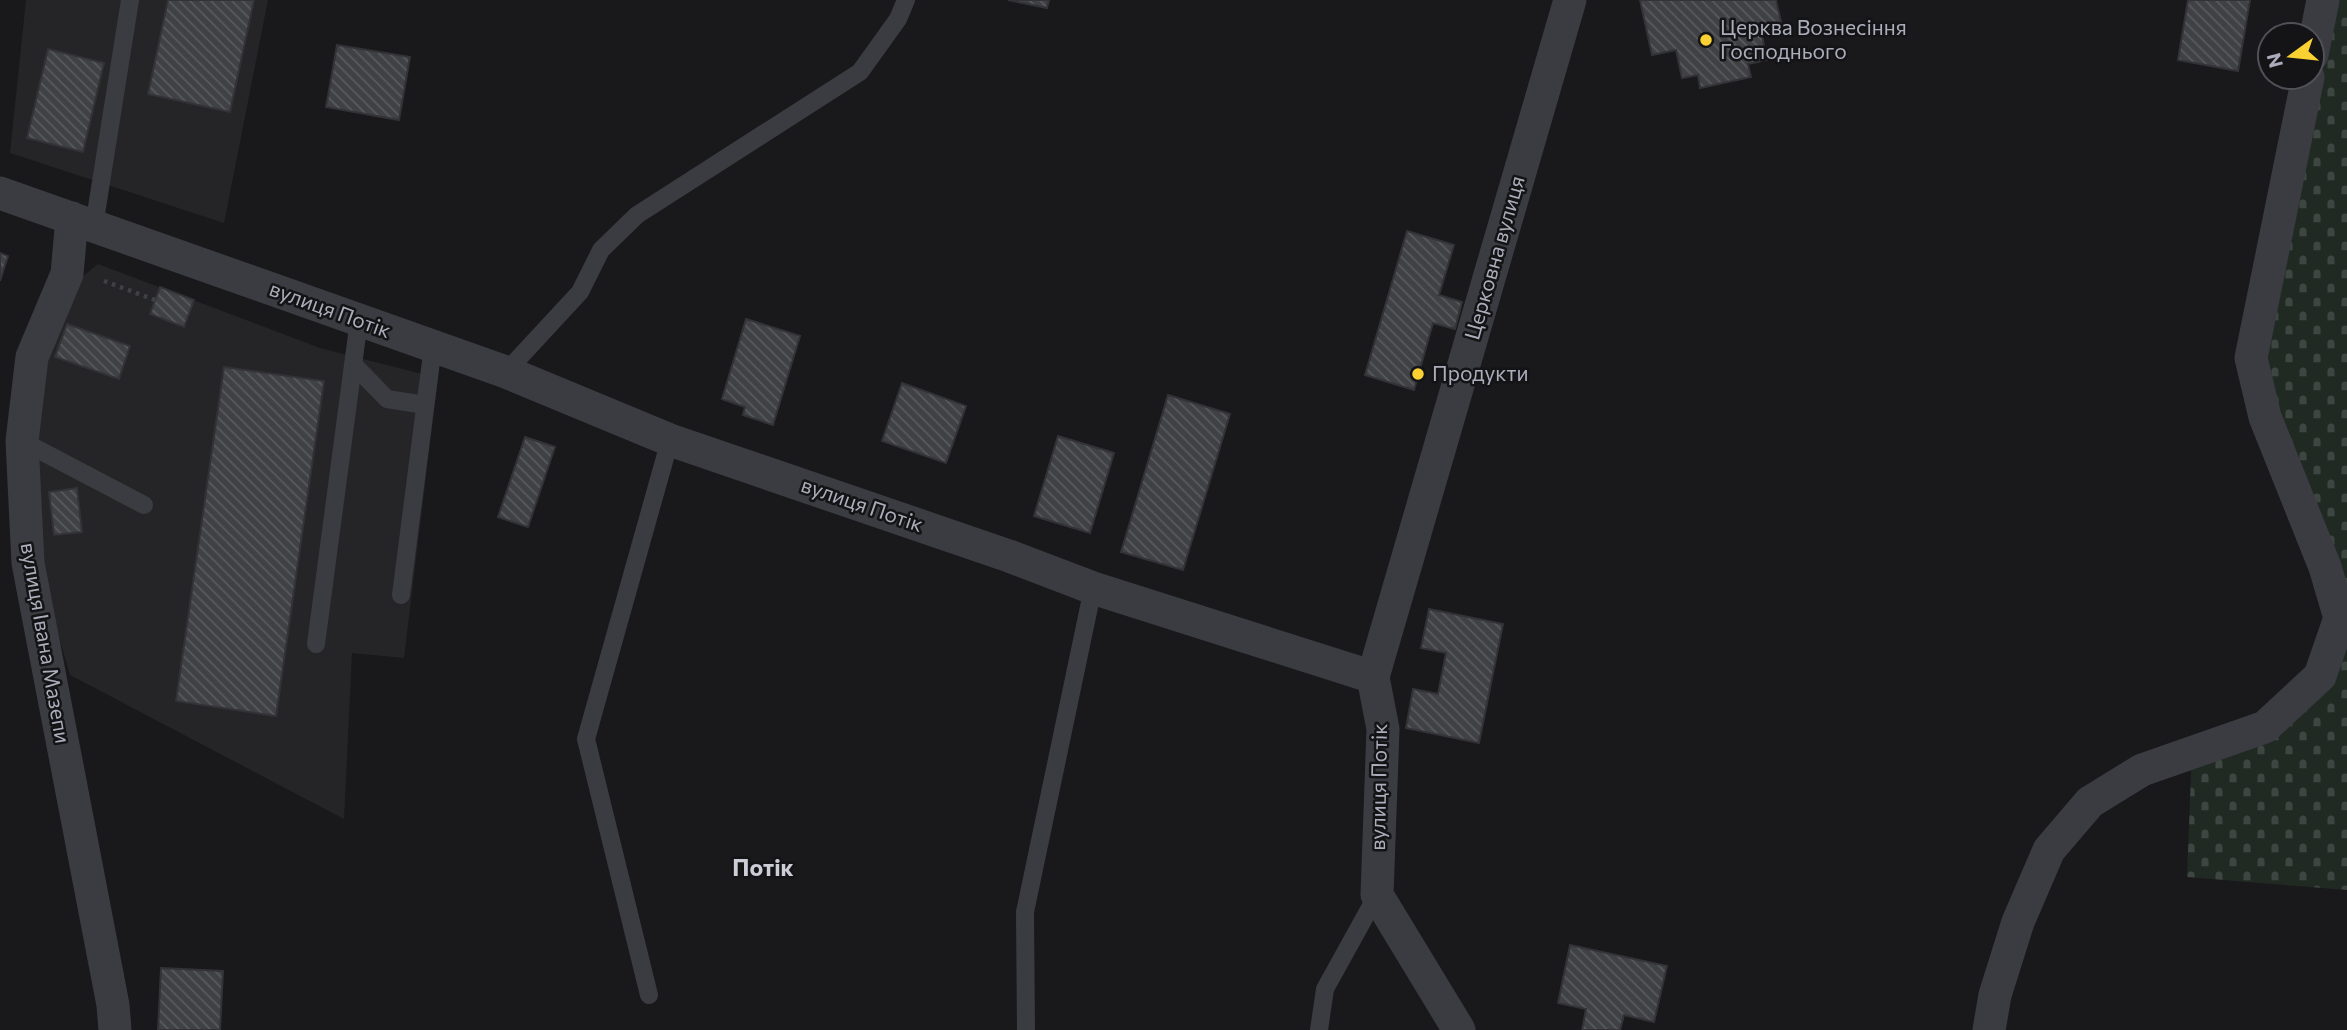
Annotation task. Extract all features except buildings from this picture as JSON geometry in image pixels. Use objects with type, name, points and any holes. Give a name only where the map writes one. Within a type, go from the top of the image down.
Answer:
[{"type":"street","name":"Церковна вулиця","points":[[1373,677],[1570,0]]},
{"type":"street","points":[[2319,21],[2323,0]]},
{"type":"street","points":[[1989,1030],[1995,995],[2018,922],[2049,850],[2090,802],[2142,770],[2265,727],[2320,676],[2340,618],[2325,567],[2265,417],[2251,358],[2305,91]]},
{"type":"street","name":"вулиця Потік","points":[[0,193],[78,228],[359,320],[506,372],[670,440],[1009,556],[1093,588],[1373,677],[1383,729],[1377,895]]},
{"type":"street","name":"вулиця Івана Мазепи","points":[[78,228],[67,274],[32,357],[22,441],[28,563],[113,1005],[115,1030]]},
{"type":"street","points":[[1377,895],[1459,1030]]},
{"type":"lane","points":[[78,228],[130,0]]},
{"type":"lane","points":[[506,372],[580,292],[601,250],[637,215],[860,72],[898,19],[906,0]]},
{"type":"lane","points":[[316,643],[359,320]]},
{"type":"lane","points":[[401,595],[433,346]]},
{"type":"lane","points":[[353,364],[387,399],[425,405]]},
{"type":"lane","points":[[649,995],[586,738],[670,440]]},
{"type":"lane","points":[[22,441],[144,505]]},
{"type":"lane","points":[[1026,1030],[1025,912],[1093,588]]},
{"type":"lane","points":[[1319,1030],[1325,989],[1377,895]]},
{"type":"path","points":[[78,228],[97,278],[155,300]]},
{"type":"shaded area","points":[[26,0],[268,0],[224,223],[10,153]]},
{"type":"shaded area","points":[[98,264],[320,348],[438,378],[404,658],[352,653],[344,819],[70,675],[33,549],[29,402],[67,289]]},
{"type":"green space","points":[[2322,0],[2347,0],[2347,890],[2187,877],[2192,749],[2261,714],[2322,650],[2331,607],[2250,361],[2304,91],[2326,91],[2326,21],[2318,21]]},
{"type":"place","name":"Церква Вознесіння Господнього","points":[[1706,40]]},
{"type":"place","name":"Продукти","points":[[1418,374]]},
{"type":"district","name":"Потік","points":[[763,868]]}]
